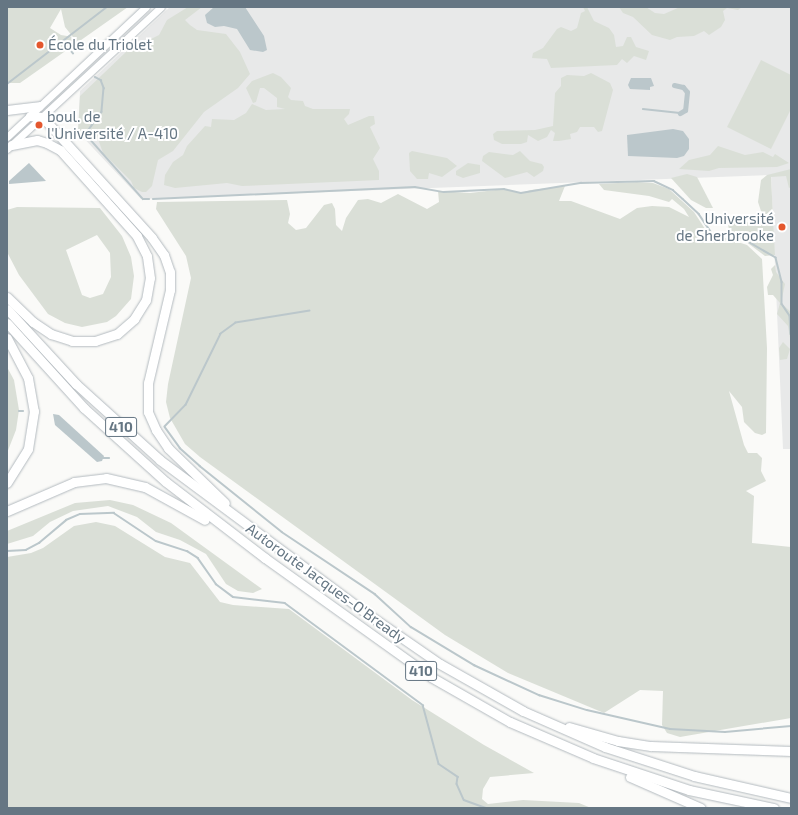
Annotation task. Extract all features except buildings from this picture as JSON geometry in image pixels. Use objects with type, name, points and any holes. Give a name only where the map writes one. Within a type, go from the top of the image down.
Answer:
[{"type":"highway","points":[[7,110],[39,106]]},
{"type":"highway","points":[[30,116],[42,117],[152,238],[164,255],[170,272],[170,290],[148,383],[149,414],[157,433],[170,451],[250,528]]},
{"type":"highway","points":[[7,297],[36,324],[54,335],[75,341],[95,341],[117,334],[134,319],[146,300],[150,278],[147,256],[137,236],[60,150],[48,142],[37,140],[8,143]]},
{"type":"highway","name":"Autoroute Jacques-O'Bready","points":[[7,309],[56,364],[117,423],[176,473],[433,659],[539,719],[598,744],[670,770],[733,786],[791,798]]},
{"type":"highway","name":"Autoroute Jacques-O'Bready","points":[[7,323],[52,375],[106,429],[160,478],[228,531],[431,677],[514,724],[592,758],[689,790],[774,808]]},
{"type":"highway","points":[[7,338],[28,378],[34,411],[28,449],[7,484]]},
{"type":"highway","points":[[7,511],[74,482],[110,478],[145,487],[228,531]]},
{"type":"highway","points":[[539,719],[640,745],[791,751]]},
{"type":"highway","points":[[592,758],[701,808]]},
{"type":"main road","points":[[8,143],[39,106],[146,7]]},
{"type":"main road","points":[[8,143],[42,117],[162,7]]},
{"type":"shaded area","name":"École du Triolet","points":[[7,7],[128,7],[20,83],[7,83]],"holes":[[[61,9],[65,27],[73,37],[61,35],[50,28]]]},
{"type":"shaded area","name":"Université de Sherbrooke","points":[[170,7],[791,7],[791,449],[783,449],[771,175],[141,199],[78,132],[80,91]]},
{"type":"shaded area","points":[[188,7],[202,7],[185,20],[197,30],[226,34],[240,52],[250,74],[238,88],[204,112],[173,151],[158,160],[152,186],[146,192],[142,192],[134,188],[131,181],[103,153],[97,136],[78,132],[80,96],[127,51],[159,35],[167,20]]},
{"type":"shaded area","points":[[214,7],[245,7],[264,36],[267,50],[263,52],[250,50],[237,29],[224,26],[215,27],[207,23],[205,15]]},
{"type":"shaded area","points":[[583,7],[587,7],[594,21],[609,28],[614,35],[616,47],[623,46],[627,37],[631,37],[636,47],[649,51],[646,60],[634,56],[627,63],[622,59],[617,65],[551,68],[547,59],[532,58],[533,53],[543,48],[557,29],[561,27],[571,31],[577,28],[581,13],[585,11]]},
{"type":"shaded area","points":[[619,7],[646,7],[655,13],[664,14],[680,7],[742,7],[738,10],[727,8],[723,11],[725,20],[721,27],[709,35],[704,31],[694,36],[677,37],[670,40],[652,35],[633,17],[623,13]]},
{"type":"shaded area","points":[[761,60],[791,75],[791,109],[771,149],[727,127]]},
{"type":"shaded area","points":[[273,73],[281,77],[291,88],[288,97],[291,100],[303,101],[305,106],[313,109],[350,109],[349,114],[344,119],[348,125],[369,116],[374,116],[375,124],[370,127],[380,148],[373,159],[379,171],[379,180],[242,186],[227,183],[175,188],[164,185],[165,175],[173,162],[183,155],[187,146],[205,126],[211,127],[212,119],[234,120],[246,113],[252,104],[266,110],[285,109],[277,107],[277,98],[264,88],[260,88],[256,102],[253,103],[246,88],[252,81]]},
{"type":"shaded area","points":[[591,73],[610,83],[613,90],[602,131],[598,132],[594,127],[580,127],[577,132],[570,134],[571,139],[559,141],[553,141],[555,133],[551,130],[547,137],[538,141],[528,135],[527,142],[521,144],[502,144],[494,140],[493,134],[497,131],[535,130],[553,126],[555,93],[561,86],[561,78],[567,75],[584,76]]},
{"type":"shaded area","points":[[631,78],[651,78],[654,86],[650,87],[650,90],[630,89],[628,85]]},
{"type":"shaded area","points":[[673,129],[683,131],[689,139],[689,149],[684,156],[677,158],[628,156],[627,135]]},
{"type":"shaded area","points":[[718,146],[745,155],[763,152],[773,157],[775,154],[789,163],[777,167],[719,168],[709,171],[679,169],[689,160],[710,155]]},
{"type":"shaded area","points":[[412,151],[447,158],[457,166],[442,177],[429,173],[428,179],[417,179],[410,171],[409,153]]},
{"type":"shaded area","points":[[520,151],[530,161],[542,164],[544,167],[543,171],[534,177],[527,172],[505,178],[482,161],[483,156],[489,152],[513,155]]},
{"type":"shaded area","points":[[29,163],[46,181],[9,184],[9,181]]},
{"type":"shaded area","points":[[468,163],[480,165],[480,173],[463,178],[456,175],[456,171]]},
{"type":"shaded area","points":[[791,169],[791,187],[789,188],[786,176],[771,177],[775,255],[765,256],[729,229],[726,217],[737,215],[746,222],[760,226],[758,220],[766,217],[761,211],[758,202],[761,180],[767,175]]},
{"type":"shaded area","points":[[687,174],[697,177],[713,208],[706,208],[691,200],[671,178]]},
{"type":"shaded area","points":[[637,182],[653,183],[669,189],[694,212],[707,232],[747,245],[762,259],[767,348],[766,433],[762,435],[755,433],[744,422],[742,407],[729,391],[744,445],[748,453],[757,453],[762,458],[761,471],[766,481],[746,491],[754,496],[752,543],[791,547],[791,718],[680,737],[667,733],[662,725],[663,691],[640,690],[604,713],[508,673],[445,635],[200,457],[185,444],[170,418],[166,402],[168,384],[191,278],[186,256],[156,209],[157,202],[287,200],[290,214],[288,223],[296,230],[306,228],[324,205],[332,203],[335,209],[336,225],[342,231],[346,218],[358,200],[368,199],[381,203],[398,194],[427,209],[439,202],[438,191],[470,193],[504,189],[521,193],[531,190],[565,186],[559,201],[571,201],[620,219],[637,208],[652,206],[669,207],[689,217],[684,209],[672,199],[669,202],[649,196],[604,190],[599,184]]},
{"type":"shaded area","points":[[17,207],[100,208],[122,236],[131,257],[134,276],[131,299],[116,316],[107,322],[82,327],[65,323],[48,314],[19,275],[7,252],[7,210]],"holes":[[[97,235],[110,253],[111,277],[103,294],[90,298],[82,295],[66,250]]]},
{"type":"shaded area","points":[[775,265],[776,272],[785,284],[781,303],[791,312],[791,344],[788,326],[777,314],[780,303],[773,295],[768,295],[767,287],[773,275],[771,269]]},
{"type":"shaded area","points":[[783,342],[790,349],[787,359],[780,360],[779,348]]},
{"type":"shaded area","points":[[7,367],[14,380],[19,410],[16,430],[7,453]]},
{"type":"shaded area","points":[[53,414],[59,415],[104,456],[102,461],[97,462],[55,425]]},
{"type":"shaded area","points":[[110,500],[133,505],[171,523],[262,589],[253,593],[238,591],[226,584],[206,554],[180,540],[156,532],[137,517],[108,506],[73,511],[50,522],[33,536],[7,544],[7,531],[75,503]]},
{"type":"shaded area","points":[[96,522],[115,526],[165,557],[190,563],[220,602],[233,605],[289,609],[412,700],[484,745],[534,773],[490,777],[483,789],[482,799],[488,804],[523,800],[579,803],[591,808],[7,808],[7,557],[31,553],[43,548],[74,526]]},
{"type":"waterway","points":[[7,84],[107,7]]},
{"type":"waterway","points":[[63,41],[73,53]]},
{"type":"waterway","points":[[95,77],[101,80],[104,88],[102,112],[89,130],[90,139],[143,199],[149,199]]},
{"type":"waterway","points":[[674,85],[683,87],[687,92],[685,110],[680,113]]},
{"type":"waterway","points":[[643,109],[680,113]]},
{"type":"waterway","points":[[153,199],[415,187],[444,192],[504,189],[521,193],[581,183],[654,181],[673,190],[699,214],[712,233],[721,236],[728,233],[742,238],[776,258],[782,282],[782,304],[790,316],[791,334]]},
{"type":"waterway","points":[[310,311],[236,323],[221,334],[186,405],[165,427],[180,448],[200,466],[282,532],[375,594],[411,627],[474,665],[539,695],[587,710],[670,729],[725,732],[791,726]]},
{"type":"waterway","points":[[102,458],[109,458]]},
{"type":"waterway","points":[[7,551],[26,550],[39,543],[66,520],[80,514],[114,513],[156,541],[187,551],[198,558],[216,584],[233,597],[285,603],[423,705],[439,764],[458,777],[457,784],[464,800],[486,808]]},
{"type":"place","name":"École du Triolet","points":[[40,45]]},
{"type":"place","name":"boul. de l'Université / A-410","points":[[39,125]]},
{"type":"place","name":"Université de Sherbrooke","points":[[782,227]]}]
